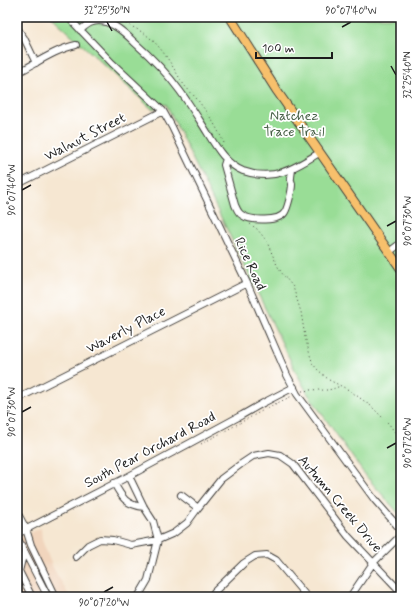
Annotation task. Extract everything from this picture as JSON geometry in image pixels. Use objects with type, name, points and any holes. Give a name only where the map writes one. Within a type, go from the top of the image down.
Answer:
[{"type":"main road","points":[[230,17],[277,91],[401,269]]},
{"type":"street","name":"Rice Road","points":[[68,17],[112,63],[163,111],[247,283],[287,375],[297,394],[374,499],[401,530]]},
{"type":"street","points":[[80,30],[90,22],[100,21],[116,27],[129,37],[171,79],[218,149],[226,159],[239,168],[260,175],[277,174],[292,169],[319,152]]},
{"type":"street","points":[[17,28],[24,38],[36,63]]},
{"type":"street","points":[[17,73],[68,46],[76,45]]},
{"type":"street","name":"Walnut Street","points":[[18,183],[163,111]]},
{"type":"street","points":[[226,159],[224,165],[235,205],[239,213],[251,219],[269,219],[283,215],[288,205],[289,185],[292,169]]},
{"type":"street","points":[[389,252],[401,243]]},
{"type":"street","name":"Waverly Place","points":[[17,399],[247,283]]},
{"type":"street","name":"South Pear Orchard Road","points":[[17,534],[129,476],[242,415],[263,402],[294,387]]},
{"type":"street","name":"Autumn Creek Drive","points":[[76,557],[88,545],[100,539],[113,540],[131,545],[158,540],[174,534],[187,523],[221,479],[254,456],[269,453],[280,455],[293,464],[348,536],[401,592]]},
{"type":"street","points":[[129,476],[144,507],[153,521],[158,540],[148,580],[138,597]]},
{"type":"street","points":[[114,483],[124,500],[144,507]]},
{"type":"street","points":[[180,495],[198,508]]},
{"type":"street","points":[[17,512],[56,597]]},
{"type":"street","points":[[350,597],[373,563],[401,535]]},
{"type":"street","points":[[17,537],[48,597]]},
{"type":"street","points":[[24,552],[19,570],[32,597]]},
{"type":"street","points":[[212,597],[214,592],[244,563],[255,556],[267,555],[276,560],[307,597]]},
{"type":"path","points":[[116,17],[125,24],[142,32],[156,43],[186,87],[202,105],[216,128],[224,143],[219,147]]},
{"type":"path","points":[[246,221],[257,229],[266,240],[281,272],[293,287],[301,312],[305,337],[313,364],[322,374],[349,390],[371,406],[389,424],[401,441]]},
{"type":"path","points":[[302,392],[315,389],[325,391],[332,390],[340,386]]},
{"type":"shaded area","points":[[41,528],[42,540],[52,566],[70,597],[17,597],[17,539]]},
{"type":"green space","name":"Natchez Trace Trail","points":[[52,17],[401,17],[401,516],[365,475],[308,394],[166,104],[152,109]]}]
